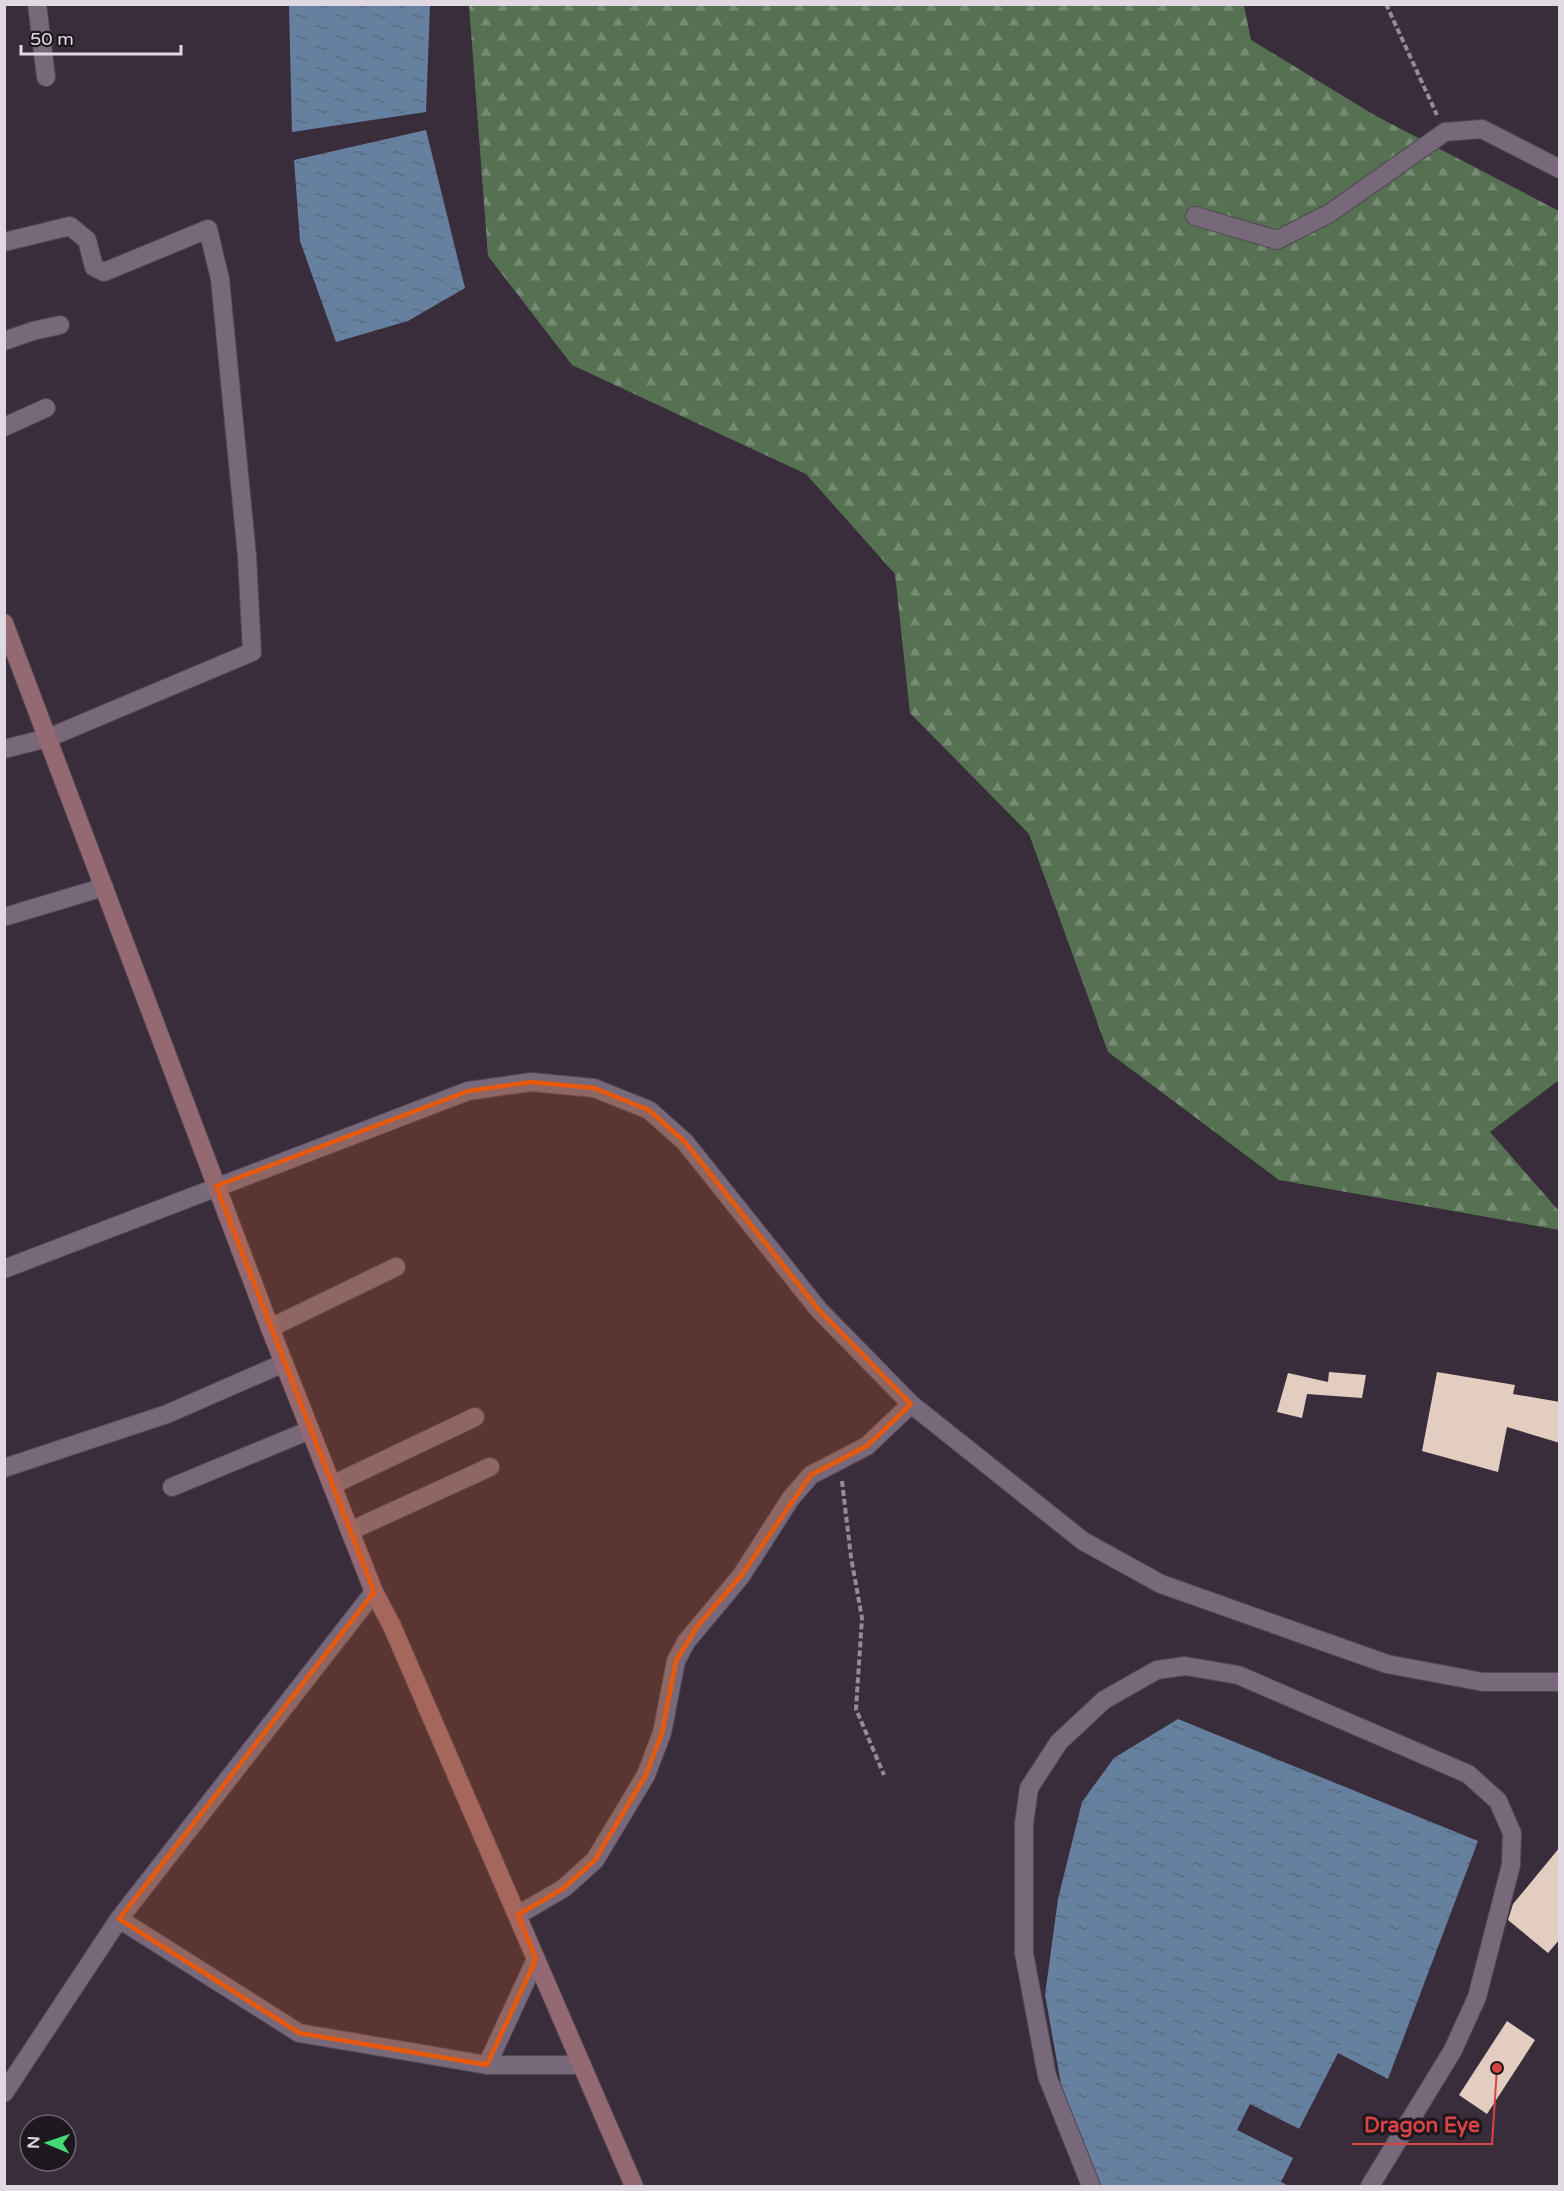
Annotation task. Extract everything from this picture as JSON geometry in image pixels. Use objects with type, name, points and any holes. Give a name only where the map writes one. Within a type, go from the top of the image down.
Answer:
[{"type":"street","points":[[37,4],[46,77]]},
{"type":"street","points":[[1196,216],[1277,240],[1330,213],[1445,132],[1482,129],[1560,169]]},
{"type":"street","points":[[4,242],[70,226],[87,240],[94,267],[104,273],[208,229],[220,279],[247,556],[252,652],[48,738],[4,749]]},
{"type":"street","points":[[4,341],[60,325]]},
{"type":"street","points":[[4,426],[46,408]]},
{"type":"street","points":[[4,623],[270,1328],[374,1592],[397,1636],[634,2187]]},
{"type":"street","points":[[4,917],[104,887]]},
{"type":"street","points":[[4,1269],[468,1091],[531,1082],[594,1088],[649,1110],[685,1142],[819,1310],[911,1404],[1083,1541],[1161,1584],[1387,1664],[1483,1682],[1560,1682]]},
{"type":"street","points":[[270,1328],[396,1267]]},
{"type":"street","points":[[4,1468],[167,1414],[284,1363]]},
{"type":"street","points":[[518,1915],[564,1888],[594,1860],[646,1775],[662,1733],[676,1661],[686,1642],[741,1576],[791,1498],[810,1475],[867,1446],[911,1404]]},
{"type":"street","points":[[332,1485],[475,1417]]},
{"type":"street","points":[[171,1487],[310,1430]]},
{"type":"street","points":[[350,1531],[490,1467]]},
{"type":"street","points":[[5,2091],[119,1919],[374,1592]]},
{"type":"street","points":[[1091,2187],[1047,2076],[1024,1953],[1024,1824],[1029,1788],[1059,1742],[1104,1700],[1157,1670],[1185,1666],[1238,1675],[1468,1774],[1498,1801],[1512,1833],[1511,1865],[1477,1997],[1453,2050],[1370,2187]]},
{"type":"street","points":[[119,1919],[299,2033],[487,2065],[582,2065]]},
{"type":"street","points":[[487,2065],[536,1959]]},
{"type":"path","points":[[1386,4],[1445,132]]},
{"type":"path","points":[[850,1474],[841,1482],[862,1618],[856,1709],[884,1775]]},
{"type":"highlighted area","points":[[531,1082],[594,1088],[649,1110],[685,1142],[819,1310],[911,1404],[867,1446],[811,1475],[741,1576],[697,1627],[676,1661],[662,1733],[646,1775],[595,1860],[564,1888],[518,1915],[536,1959],[487,2065],[299,2033],[119,1919],[374,1592],[216,1186],[468,1091]]},
{"type":"green space","points":[[469,5],[1244,5],[1251,40],[1376,116],[1559,211],[1559,1080],[1490,1132],[1559,1211],[1559,1230],[1279,1180],[1108,1052],[1029,834],[910,713],[895,574],[806,474],[572,365],[488,256]]},
{"type":"water","points":[[289,5],[430,5],[426,112],[292,132]]},
{"type":"water","points":[[426,130],[465,288],[408,321],[336,342],[300,241],[294,160]]},
{"type":"water","points":[[1178,1719],[1478,1841],[1388,2079],[1338,2053],[1299,2129],[1250,2104],[1237,2130],[1293,2158],[1281,2182],[1289,2186],[1100,2186],[1065,2106],[1045,1995],[1058,1899],[1082,1802],[1114,1758]]},
{"type":"building","points":[[1329,1372],[1366,1375],[1362,1398],[1307,1394],[1302,1418],[1277,1412],[1288,1373],[1328,1382]]},
{"type":"building","points":[[1437,1372],[1515,1385],[1513,1394],[1560,1402],[1560,1443],[1507,1427],[1498,1472],[1422,1451]]},
{"type":"building","points":[[1560,1847],[1560,1939],[1548,1953],[1508,1920],[1513,1904]]},
{"type":"building","points":[[1507,2021],[1535,2040],[1487,2114],[1459,2095]]},
{"type":"place","name":"Dragon Eye","points":[[1497,2068]]}]
